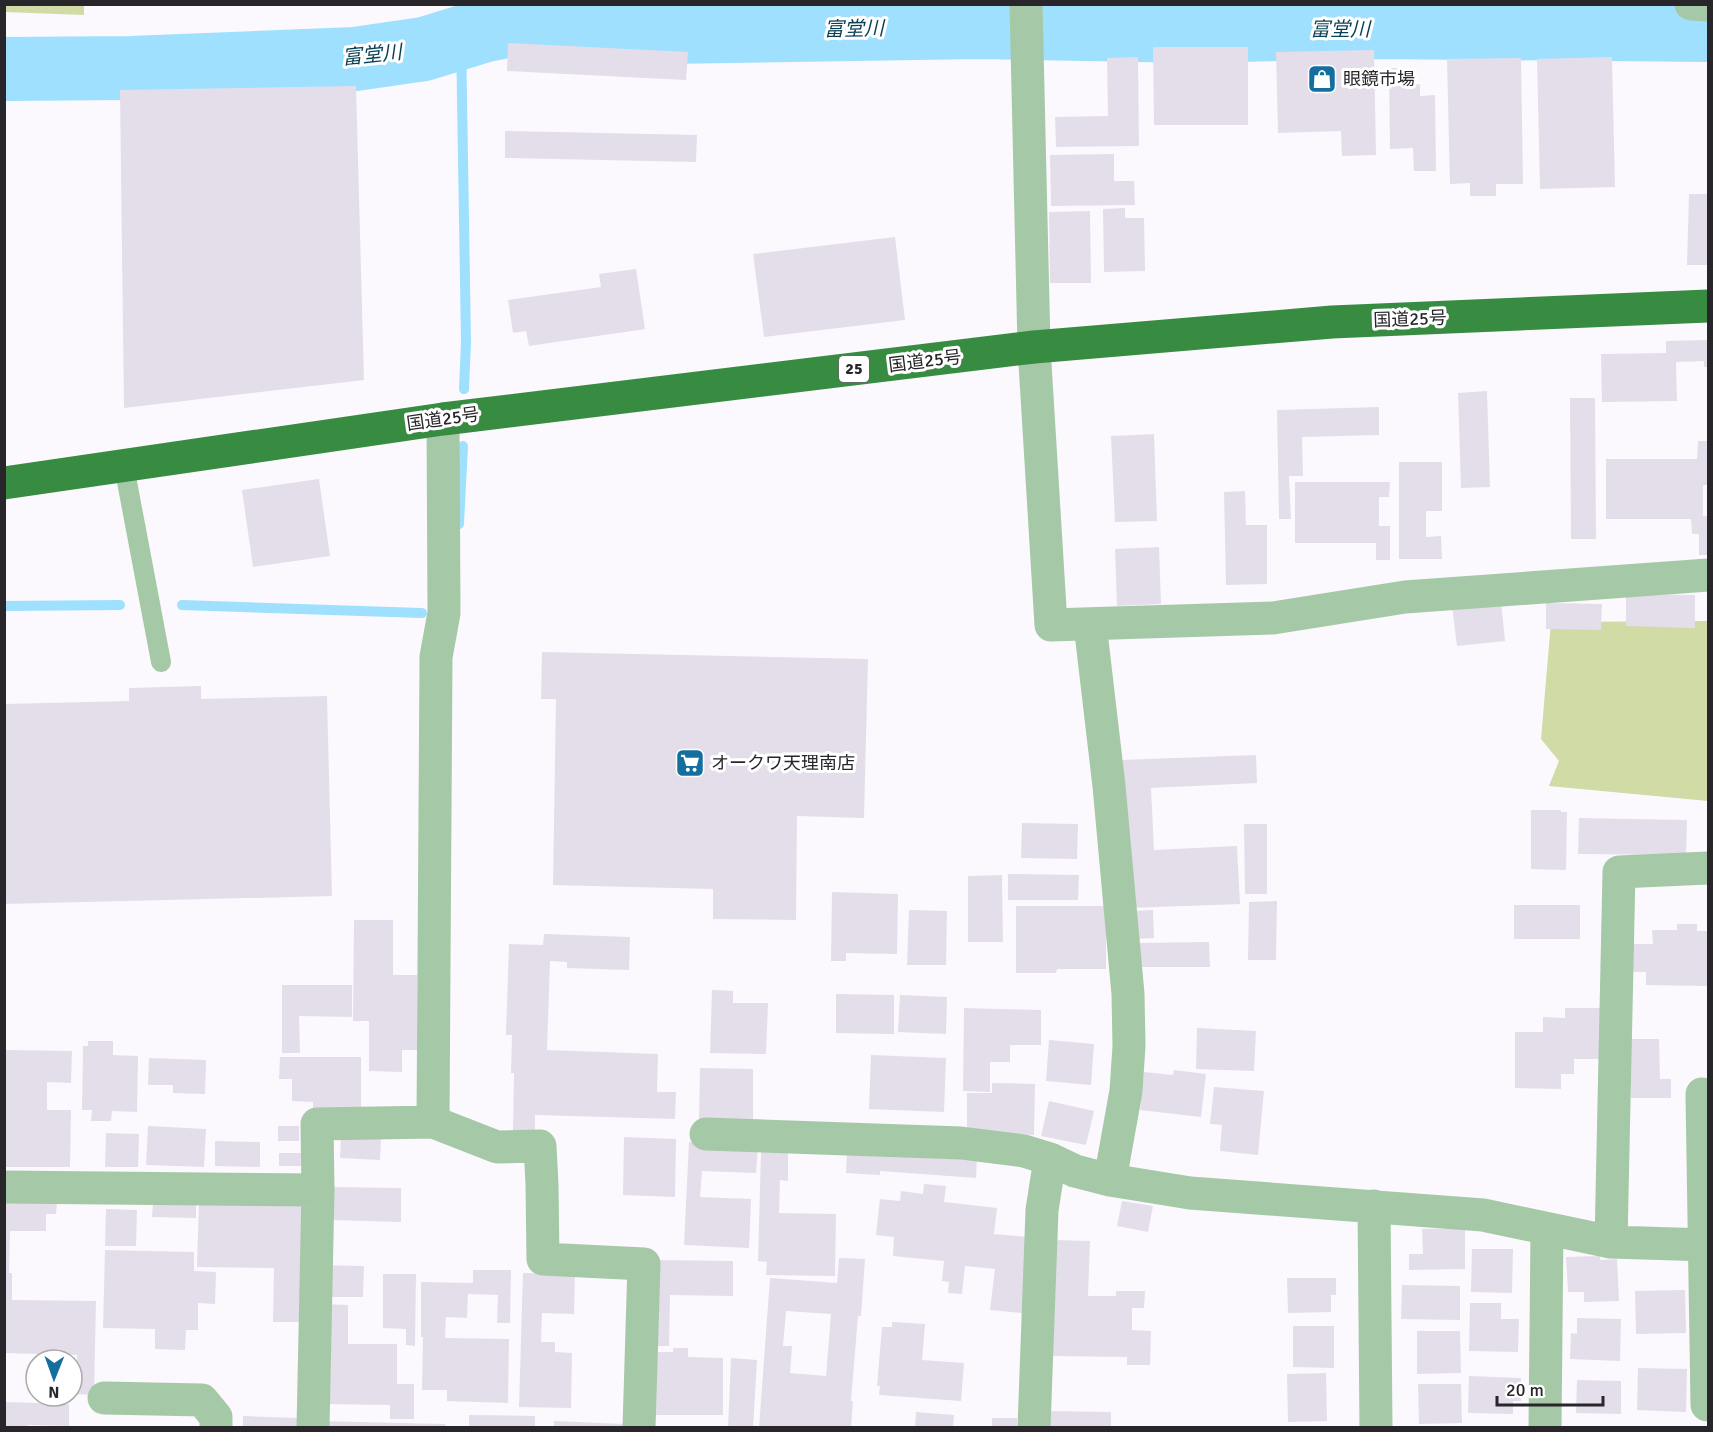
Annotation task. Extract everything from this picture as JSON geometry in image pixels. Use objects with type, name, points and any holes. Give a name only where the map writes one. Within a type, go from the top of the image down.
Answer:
[{"type":"highway","name":"国道25号","points":[[4,483],[443,419],[1034,347],[1332,322],[1708,306]]},
{"type":"street","points":[[1691,4],[1708,5]]},
{"type":"street","points":[[1026,17],[1034,347],[1051,625],[1273,618],[1405,597],[1708,575]]},
{"type":"street","points":[[433,1122],[436,657],[444,614],[443,419]]},
{"type":"street","points":[[1090,624],[1109,786],[1128,993],[1129,1046],[1126,1090],[1110,1180]]},
{"type":"street","points":[[1611,1242],[1619,873],[1708,868]]},
{"type":"street","points":[[1702,1094],[1707,1405]]},
{"type":"street","points":[[313,1428],[318,1190],[317,1124],[433,1122],[496,1147],[540,1146],[543,1259],[644,1264],[639,1428]]},
{"type":"street","points":[[706,1134],[961,1143],[1024,1151],[1050,1159],[1075,1171],[1110,1180],[1190,1193],[1483,1215],[1611,1242],[1706,1245]]},
{"type":"street","points":[[1034,1428],[1042,1210],[1050,1159]]},
{"type":"street","points":[[4,1187],[318,1190]]},
{"type":"street","points":[[1374,1206],[1376,1428]]},
{"type":"street","points":[[1545,1428],[1547,1229]]},
{"type":"street","points":[[104,1398],[202,1401],[216,1417],[216,1428]]},
{"type":"lane","points":[[124,466],[161,662]]},
{"type":"green space","points":[[5,4],[84,5],[84,15],[5,12]]},
{"type":"green space","points":[[1708,621],[1708,801],[1549,786],[1559,761],[1541,739],[1551,622]]},
{"type":"building","points":[[508,43],[688,52],[686,80],[507,71]]},
{"type":"building","points":[[1153,47],[1248,47],[1248,125],[1154,125]]},
{"type":"building","points":[[1374,50],[1376,155],[1342,156],[1341,131],[1278,133],[1276,52]]},
{"type":"building","points":[[1138,57],[1139,146],[1056,147],[1055,117],[1108,116],[1107,58]]},
{"type":"building","points":[[1612,57],[1615,187],[1540,189],[1537,59]]},
{"type":"building","points":[[1521,58],[1523,184],[1496,184],[1496,196],[1470,196],[1470,183],[1450,184],[1447,59]]},
{"type":"building","points":[[1389,68],[1411,68],[1411,85],[1420,84],[1420,96],[1435,95],[1436,171],[1414,171],[1413,148],[1390,149]]},
{"type":"building","points":[[356,86],[364,380],[124,408],[120,90]]},
{"type":"building","points":[[505,131],[697,135],[696,162],[505,158]]},
{"type":"building","points":[[1114,154],[1114,181],[1134,181],[1135,205],[1051,206],[1050,155]]},
{"type":"building","points":[[1689,194],[1708,194],[1708,265],[1687,265]]},
{"type":"building","points":[[1125,208],[1125,218],[1144,218],[1145,271],[1104,272],[1103,209]]},
{"type":"building","points":[[1090,211],[1091,283],[1050,283],[1049,212]]},
{"type":"building","points":[[895,237],[905,320],[764,337],[753,254]]},
{"type":"building","points":[[636,269],[645,329],[529,346],[526,331],[513,333],[508,300],[601,287],[599,274]]},
{"type":"building","points":[[1708,340],[1708,367],[1704,367],[1704,361],[1676,362],[1677,401],[1602,402],[1601,354],[1666,353],[1666,341]]},
{"type":"building","points":[[1487,391],[1490,487],[1461,488],[1458,393]]},
{"type":"building","points":[[1570,398],[1595,398],[1596,539],[1571,539]]},
{"type":"building","points":[[1379,407],[1379,435],[1302,437],[1303,476],[1289,476],[1291,519],[1279,519],[1277,410]]},
{"type":"building","points":[[1154,434],[1157,521],[1115,522],[1111,436]]},
{"type":"building","points":[[1698,441],[1708,441],[1708,485],[1703,485],[1703,516],[1708,516],[1708,555],[1699,555],[1699,534],[1692,534],[1691,519],[1606,519],[1606,459],[1697,459]]},
{"type":"building","points":[[1399,462],[1442,462],[1442,511],[1426,511],[1426,537],[1441,536],[1442,559],[1399,559]]},
{"type":"building","points":[[319,479],[330,556],[253,567],[242,490]]},
{"type":"building","points":[[1295,482],[1390,482],[1389,497],[1379,497],[1379,526],[1390,526],[1390,560],[1376,560],[1376,543],[1295,543]]},
{"type":"building","points":[[1245,491],[1246,525],[1267,525],[1267,584],[1226,585],[1224,492]]},
{"type":"building","points":[[1159,547],[1161,604],[1117,606],[1115,549]]},
{"type":"building","points":[[1626,594],[1695,595],[1695,628],[1626,626]]},
{"type":"building","points":[[1501,601],[1505,641],[1457,646],[1452,606]]},
{"type":"building","points":[[1546,603],[1602,604],[1601,630],[1546,629]]},
{"type":"building","points":[[542,652],[868,659],[864,818],[797,816],[796,920],[713,919],[713,889],[553,885],[556,699],[541,699]]},
{"type":"building","points":[[201,686],[201,699],[327,696],[332,896],[4,904],[4,704],[129,701],[129,688]]},
{"type":"building","points":[[1256,755],[1257,783],[1151,788],[1154,850],[1237,846],[1240,904],[1128,908],[1122,760]]},
{"type":"building","points":[[1531,810],[1567,812],[1566,870],[1531,869]]},
{"type":"building","points":[[1579,818],[1687,820],[1686,855],[1578,854]]},
{"type":"building","points":[[1022,823],[1078,824],[1077,859],[1021,858]]},
{"type":"building","points":[[1244,824],[1267,824],[1267,894],[1245,894]]},
{"type":"building","points":[[1008,874],[1079,875],[1078,900],[1008,900]]},
{"type":"building","points":[[1002,875],[1003,942],[968,942],[968,876]]},
{"type":"building","points":[[832,892],[898,894],[897,954],[846,953],[846,961],[831,961]]},
{"type":"building","points":[[1277,901],[1276,960],[1248,960],[1249,902]]},
{"type":"building","points":[[1514,905],[1580,905],[1580,939],[1514,939]]},
{"type":"building","points":[[1016,906],[1106,906],[1106,969],[1057,969],[1056,973],[1016,973]]},
{"type":"building","points":[[909,910],[947,911],[946,965],[907,965]]},
{"type":"building","points":[[1153,910],[1154,938],[1132,939],[1131,911]]},
{"type":"building","points":[[354,920],[393,920],[393,975],[417,975],[417,1050],[402,1050],[402,1072],[369,1071],[369,1021],[353,1021]]},
{"type":"building","points":[[1677,924],[1697,924],[1697,931],[1708,931],[1708,986],[1646,985],[1646,972],[1632,972],[1632,944],[1653,944],[1652,930],[1677,930]]},
{"type":"building","points":[[544,934],[630,937],[629,970],[567,968],[567,962],[550,961],[547,1050],[658,1054],[657,1092],[676,1092],[675,1119],[535,1115],[535,1130],[513,1130],[512,1035],[506,1035],[509,944],[543,945]]},
{"type":"building","points":[[1209,942],[1210,967],[1138,967],[1138,943]]},
{"type":"building","points":[[282,985],[352,985],[352,1017],[299,1016],[300,1053],[282,1053]]},
{"type":"building","points":[[712,990],[733,991],[733,1003],[768,1003],[766,1054],[710,1053]]},
{"type":"building","points":[[836,994],[894,995],[894,1034],[836,1033]]},
{"type":"building","points":[[900,995],[947,997],[946,1034],[898,1032]]},
{"type":"building","points":[[964,1008],[1041,1010],[1041,1045],[1010,1045],[1010,1062],[990,1062],[990,1092],[963,1091]]},
{"type":"building","points":[[1565,1008],[1608,1008],[1608,1059],[1574,1059],[1574,1074],[1561,1074],[1561,1089],[1515,1088],[1515,1032],[1543,1032],[1543,1017],[1565,1018]]},
{"type":"building","points":[[1197,1028],[1256,1031],[1254,1071],[1196,1069]]},
{"type":"building","points":[[1631,1039],[1659,1039],[1660,1079],[1671,1079],[1671,1098],[1631,1098]]},
{"type":"building","points":[[1049,1040],[1094,1044],[1091,1085],[1046,1081]]},
{"type":"building","points":[[88,1041],[113,1041],[113,1055],[138,1056],[137,1112],[112,1111],[111,1121],[91,1121],[92,1110],[82,1110],[83,1046],[88,1046]]},
{"type":"building","points":[[5,1050],[72,1051],[71,1083],[47,1082],[47,1110],[71,1110],[70,1167],[4,1167]]},
{"type":"building","points":[[871,1055],[946,1058],[944,1112],[869,1109]]},
{"type":"building","points":[[280,1057],[361,1057],[361,1109],[313,1109],[313,1102],[292,1101],[292,1079],[279,1079]]},
{"type":"building","points":[[149,1058],[206,1060],[205,1094],[173,1093],[173,1085],[148,1085]]},
{"type":"building","points":[[700,1068],[753,1069],[753,1124],[699,1123]]},
{"type":"building","points":[[1174,1070],[1206,1074],[1201,1117],[1140,1110],[1144,1072],[1173,1075]]},
{"type":"building","points":[[992,1083],[1035,1084],[1034,1135],[967,1133],[967,1093],[992,1093]]},
{"type":"building","points":[[1214,1087],[1264,1091],[1258,1155],[1220,1151],[1222,1125],[1210,1124]]},
{"type":"building","points":[[1049,1101],[1094,1111],[1086,1145],[1041,1136]]},
{"type":"building","points":[[148,1126],[206,1129],[204,1167],[146,1165]]},
{"type":"building","points":[[278,1126],[299,1126],[299,1141],[278,1141]]},
{"type":"building","points":[[106,1133],[139,1134],[138,1167],[105,1167]]},
{"type":"building","points":[[341,1137],[381,1138],[380,1160],[340,1158]]},
{"type":"building","points":[[624,1137],[676,1139],[675,1197],[623,1195]]},
{"type":"building","points":[[215,1141],[260,1142],[260,1167],[215,1166]]},
{"type":"building","points":[[689,1142],[758,1146],[756,1173],[702,1171],[700,1197],[751,1199],[749,1248],[684,1245]]},
{"type":"building","points":[[847,1151],[977,1157],[976,1178],[880,1171],[880,1175],[846,1173]]},
{"type":"building","points":[[761,1152],[788,1152],[788,1181],[780,1180],[779,1213],[836,1214],[835,1276],[766,1275],[767,1262],[758,1261]]},
{"type":"building","points":[[279,1153],[302,1153],[301,1166],[279,1166]]},
{"type":"building","points":[[924,1184],[946,1186],[944,1202],[997,1208],[994,1234],[1029,1237],[1022,1313],[990,1310],[995,1269],[965,1266],[962,1294],[948,1293],[949,1282],[942,1281],[944,1261],[893,1256],[894,1237],[876,1235],[880,1199],[900,1201],[901,1191],[923,1194]]},
{"type":"building","points":[[331,1187],[401,1188],[401,1222],[331,1220]]},
{"type":"building","points":[[4,1201],[57,1202],[56,1214],[46,1214],[46,1231],[10,1231],[9,1273],[12,1273],[12,1300],[96,1301],[94,1395],[84,1395],[84,1348],[24,1348],[24,1354],[4,1353]]},
{"type":"building","points":[[1122,1201],[1153,1206],[1148,1232],[1117,1226]]},
{"type":"building","points":[[153,1202],[196,1203],[196,1218],[152,1217]]},
{"type":"building","points":[[199,1203],[303,1205],[300,1322],[273,1322],[274,1268],[197,1267]]},
{"type":"building","points":[[106,1209],[137,1210],[136,1246],[105,1246]]},
{"type":"building","points":[[1465,1228],[1465,1269],[1409,1270],[1409,1254],[1423,1254],[1422,1229]]},
{"type":"building","points":[[1054,1240],[1090,1241],[1088,1296],[1116,1296],[1116,1291],[1145,1291],[1144,1308],[1132,1308],[1132,1330],[1151,1331],[1150,1365],[1127,1365],[1127,1357],[1051,1356]]},
{"type":"building","points":[[1472,1249],[1513,1249],[1512,1293],[1471,1292]]},
{"type":"building","points":[[105,1250],[194,1252],[194,1271],[216,1272],[215,1304],[198,1303],[198,1330],[186,1330],[185,1350],[155,1349],[155,1329],[103,1328]]},
{"type":"building","points":[[1600,1256],[1600,1260],[1617,1259],[1619,1301],[1584,1302],[1584,1292],[1568,1292],[1566,1257]]},
{"type":"building","points":[[839,1258],[865,1259],[861,1316],[858,1316],[851,1428],[759,1428],[770,1278],[837,1283]],"holes":[[[786,1311],[831,1314],[826,1376],[790,1373],[792,1346],[783,1346]]]},
{"type":"building","points":[[652,1260],[733,1261],[733,1296],[670,1295],[669,1346],[651,1346]]},
{"type":"building","points":[[316,1265],[364,1266],[363,1297],[316,1297]]},
{"type":"building","points":[[473,1270],[511,1270],[510,1323],[497,1323],[498,1295],[468,1294],[467,1318],[446,1317],[445,1338],[509,1339],[508,1403],[447,1401],[447,1390],[422,1390],[421,1282],[473,1283]]},
{"type":"building","points":[[523,1273],[575,1274],[574,1314],[542,1313],[541,1342],[555,1342],[555,1352],[572,1353],[571,1408],[519,1407]]},
{"type":"building","points":[[383,1274],[416,1274],[415,1346],[406,1345],[406,1329],[383,1328]]},
{"type":"building","points":[[1287,1278],[1336,1278],[1336,1295],[1331,1295],[1331,1312],[1288,1313]]},
{"type":"building","points":[[1402,1285],[1460,1286],[1460,1320],[1401,1319]]},
{"type":"building","points":[[1685,1290],[1686,1333],[1636,1334],[1635,1291]]},
{"type":"building","points":[[1470,1303],[1501,1303],[1501,1319],[1519,1319],[1518,1352],[1469,1351]]},
{"type":"building","points":[[320,1304],[348,1305],[348,1344],[397,1344],[397,1384],[414,1384],[414,1419],[390,1419],[390,1405],[319,1404]]},
{"type":"building","points":[[1577,1318],[1621,1319],[1620,1361],[1570,1359],[1571,1333],[1577,1334]]},
{"type":"building","points":[[892,1322],[925,1324],[922,1360],[964,1363],[961,1401],[879,1395],[880,1386],[877,1386],[882,1327],[892,1327]]},
{"type":"building","points":[[1293,1326],[1334,1326],[1334,1368],[1293,1367]]},
{"type":"building","points":[[1417,1331],[1460,1331],[1461,1373],[1417,1374]]},
{"type":"building","points":[[673,1348],[688,1348],[688,1357],[723,1358],[723,1415],[647,1415],[647,1352],[673,1352]]},
{"type":"building","points":[[731,1358],[757,1360],[753,1428],[728,1428]]},
{"type":"building","points":[[1638,1368],[1687,1369],[1686,1412],[1637,1410]]},
{"type":"building","points":[[1326,1373],[1327,1421],[1288,1422],[1287,1374]]},
{"type":"building","points":[[1469,1376],[1521,1378],[1521,1401],[1513,1401],[1513,1414],[1468,1413]]},
{"type":"building","points":[[1577,1380],[1621,1381],[1621,1414],[1576,1413]]},
{"type":"building","points":[[1418,1384],[1461,1384],[1462,1423],[1419,1424]]},
{"type":"building","points":[[4,1402],[24,1403],[24,1408],[69,1408],[69,1426],[28,1425],[28,1428],[4,1428]]},
{"type":"building","points":[[1050,1411],[1111,1412],[1111,1428],[1050,1428]]},
{"type":"building","points":[[916,1412],[954,1415],[953,1428],[915,1428]]},
{"type":"building","points":[[469,1415],[535,1416],[535,1428],[469,1428]]},
{"type":"building","points":[[243,1416],[298,1418],[297,1428],[243,1428]]},
{"type":"building","points":[[992,1418],[1017,1418],[1017,1428],[992,1428]]},
{"type":"building","points":[[319,1421],[445,1424],[445,1428],[318,1428]]},
{"type":"building","points":[[554,1421],[624,1424],[624,1428],[554,1428]]},
{"type":"waterway","name":"富堂川","points":[[4,69],[131,68],[355,59],[424,49],[486,30],[524,23],[667,32],[979,27],[1196,31],[1372,27],[1708,30]]},
{"type":"waterway","points":[[461,37],[466,342],[464,389]]},
{"type":"waterway","points":[[459,524],[463,446]]},
{"type":"waterway","points":[[4,606],[120,605]]},
{"type":"waterway","points":[[182,605],[422,613]]},
{"type":"place","name":"眼鏡市場","points":[[1322,79]]},
{"type":"place","name":"オークワ天理南店","points":[[690,763]]}]
